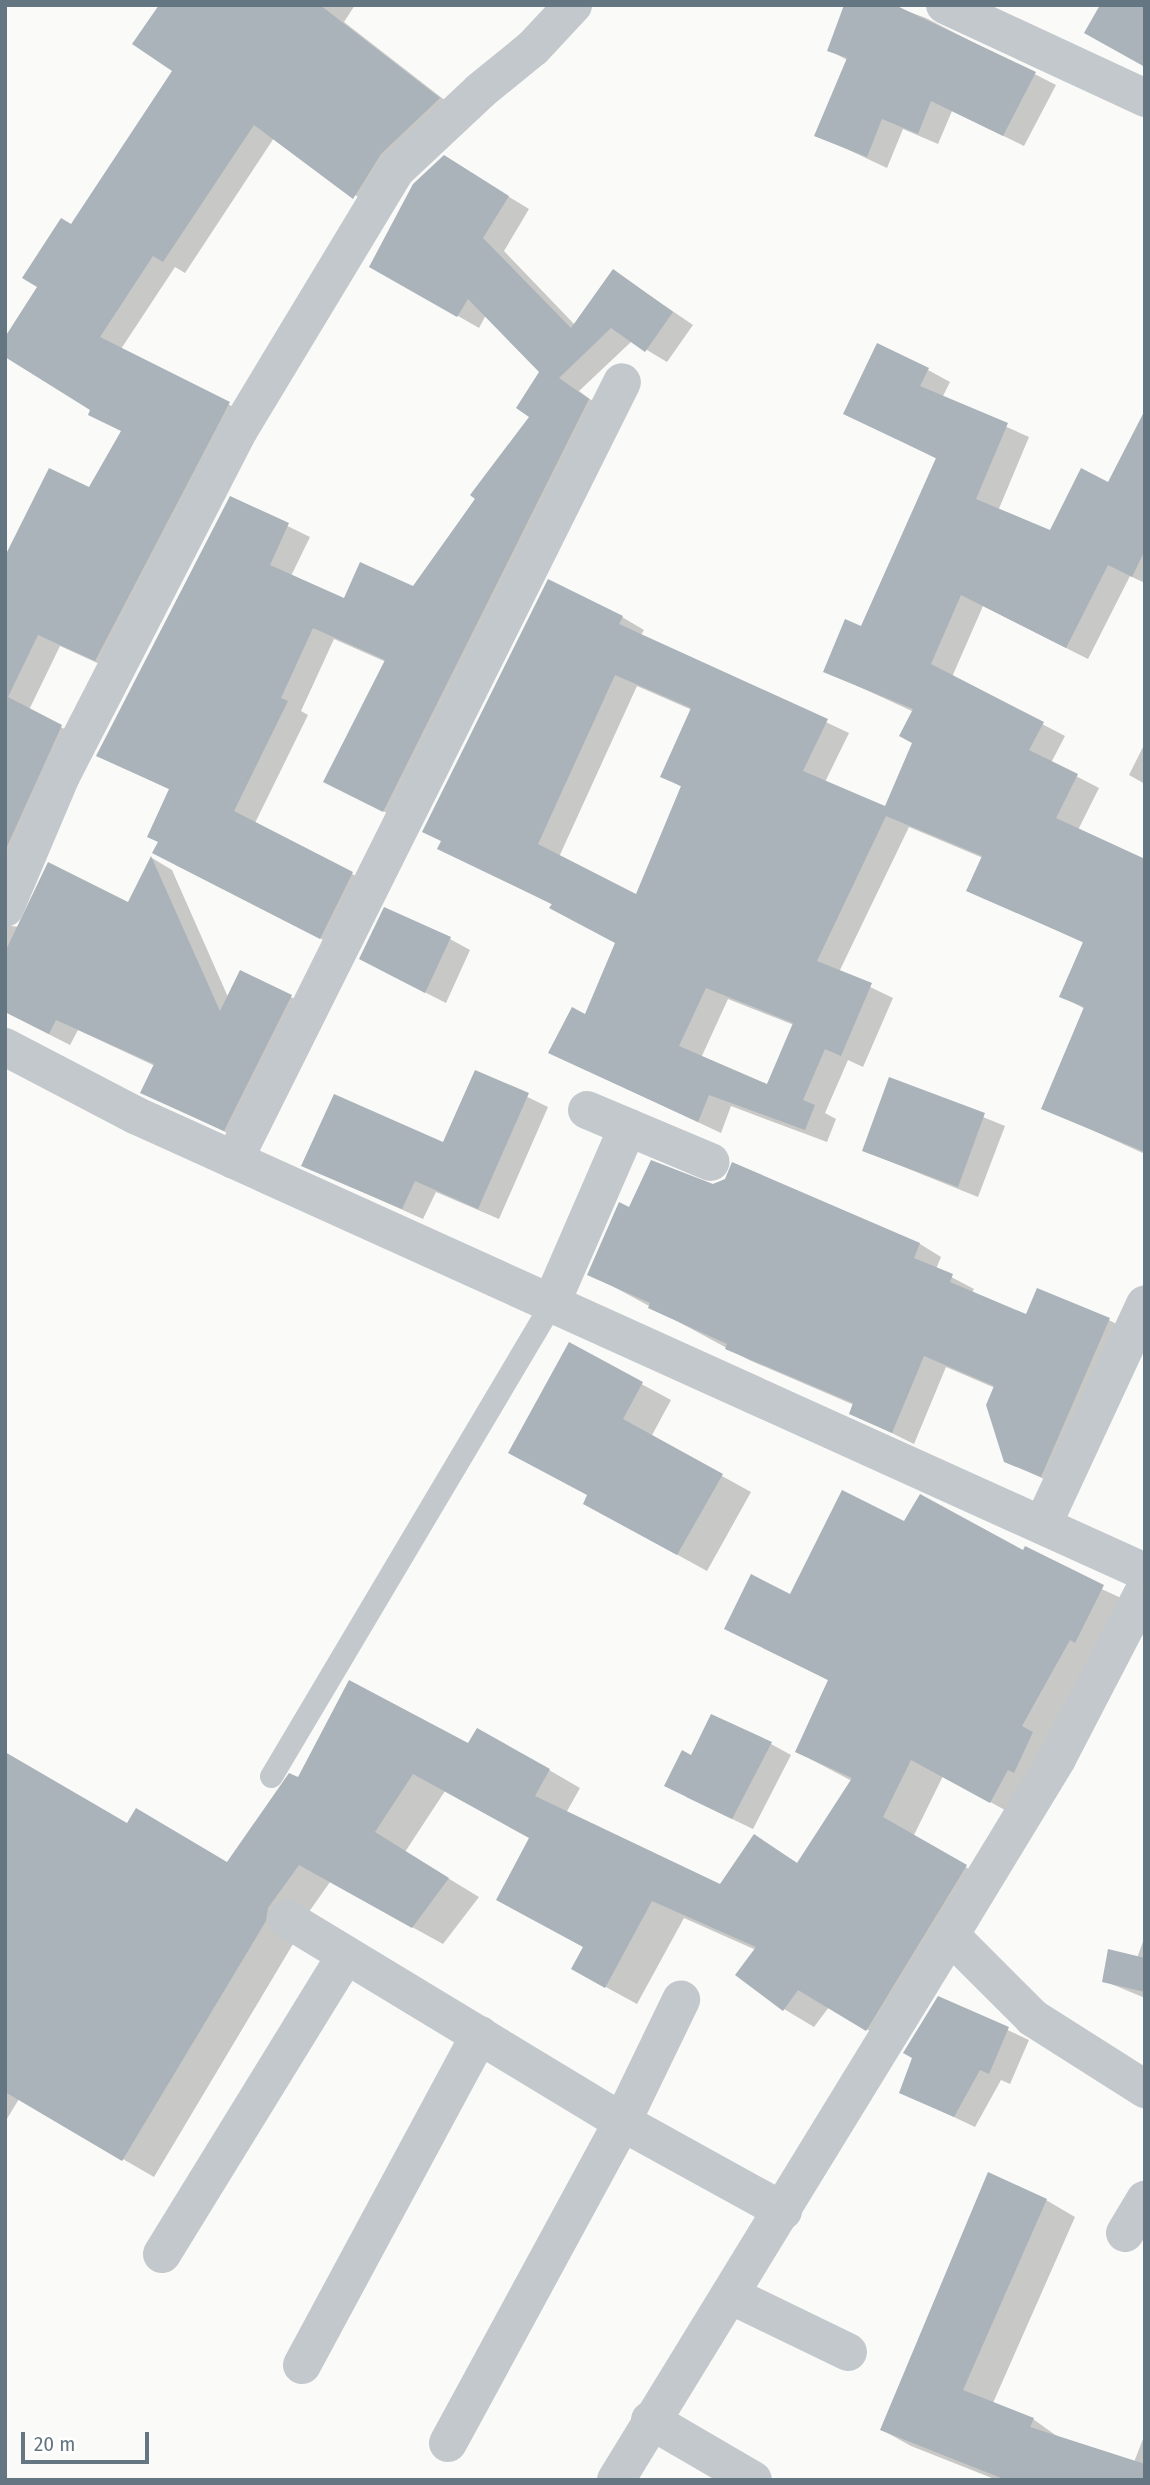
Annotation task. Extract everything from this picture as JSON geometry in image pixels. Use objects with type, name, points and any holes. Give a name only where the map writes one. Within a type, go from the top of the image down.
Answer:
[{"type":"street","points":[[5,908],[61,776],[239,430],[396,170],[480,91],[533,48],[573,5]]},
{"type":"street","points":[[945,5],[1145,98]]},
{"type":"street","points":[[234,1160],[622,382]]},
{"type":"street","points":[[5,1047],[135,1115],[550,1306],[1043,1524],[1145,1572]]},
{"type":"street","points":[[587,1110],[711,1162]]},
{"type":"street","points":[[550,1306],[628,1127]]},
{"type":"street","points":[[1043,1524],[1145,1304]]},
{"type":"street","points":[[616,2480],[650,2420],[783,2211],[1058,1759],[1145,1589]]},
{"type":"street","points":[[287,1919],[622,2122],[783,2211]]},
{"type":"street","points":[[950,1935],[1033,2018],[1145,2089]]},
{"type":"street","points":[[162,2254],[346,1955]]},
{"type":"street","points":[[448,2443],[622,2122],[681,2000]]},
{"type":"street","points":[[302,2365],[480,2035]]},
{"type":"street","points":[[1125,2232],[1145,2200]]},
{"type":"street","points":[[730,2295],[848,2352]]},
{"type":"street","points":[[650,2420],[752,2480]]},
{"type":"lane","points":[[271,1776],[550,1306]]},
{"type":"building","points":[[159,5],[320,5],[440,98],[381,154],[353,199],[254,125],[163,262],[153,256],[100,337],[230,402],[95,661],[38,635],[8,697],[62,725],[5,851],[5,556],[49,468],[89,487],[121,431],[88,415],[90,410],[5,357],[5,337],[37,287],[22,278],[61,218],[71,224],[172,71],[132,44]]},
{"type":"building","points":[[844,5],[895,5],[1036,72],[1003,136],[931,101],[918,134],[882,119],[867,157],[814,136],[847,58],[827,51]]},
{"type":"building","points":[[1100,5],[1145,5],[1145,67],[1084,33]]},
{"type":"building","points":[[444,155],[509,196],[483,238],[571,328],[613,269],[673,312],[645,352],[611,328],[559,378],[589,399],[383,812],[323,782],[385,660],[313,628],[281,698],[288,701],[234,811],[353,872],[320,939],[152,853],[158,842],[147,837],[169,789],[96,756],[230,496],[289,523],[270,565],[344,598],[360,562],[413,586],[475,499],[470,495],[529,417],[516,408],[539,372],[468,299],[457,317],[369,267],[413,184]]},
{"type":"building","points":[[877,343],[929,368],[920,386],[1008,423],[976,499],[1050,530],[1081,468],[1108,482],[1145,410],[1145,550],[1132,577],[1108,565],[1066,648],[961,595],[931,664],[1044,722],[1029,750],[1078,774],[1056,818],[1145,859],[1145,1152],[1041,1109],[1084,1007],[1059,997],[1083,942],[966,891],[982,856],[886,816],[817,961],[872,983],[841,1056],[825,1049],[803,1100],[815,1105],[805,1130],[709,1095],[698,1122],[548,1053],[572,1007],[585,1014],[615,943],[549,908],[552,904],[437,849],[441,841],[422,832],[548,579],[623,616],[619,624],[828,719],[803,771],[885,806],[912,743],[899,736],[913,709],[823,672],[845,619],[861,626],[936,458],[843,414]],"holes":[[[615,675],[691,708],[660,777],[681,786],[636,894],[538,844]],[[706,988],[793,1023],[767,1084],[679,1046]]]},
{"type":"building","points":[[151,856],[220,1011],[240,970],[292,995],[224,1131],[140,1093],[154,1064],[56,1020],[49,1034],[5,1012],[5,952],[48,862],[128,902]]},
{"type":"building","points":[[384,907],[451,937],[425,993],[359,959]]},
{"type":"building","points":[[475,1070],[529,1093],[478,1209],[415,1181],[402,1209],[301,1166],[334,1094],[443,1142]]},
{"type":"building","points":[[889,1077],[985,1113],[958,1187],[862,1151]]},
{"type":"building","points":[[651,1160],[713,1184],[725,1179],[732,1162],[920,1243],[914,1258],[953,1274],[950,1282],[1026,1314],[1037,1288],[1110,1318],[1041,1477],[1004,1462],[986,1405],[994,1386],[924,1356],[892,1433],[849,1414],[853,1403],[725,1349],[727,1344],[648,1308],[650,1303],[587,1275],[619,1202],[629,1207]]},
{"type":"building","points":[[569,1342],[643,1382],[623,1419],[723,1474],[677,1555],[583,1504],[587,1495],[508,1453]]},
{"type":"building","points":[[842,1490],[904,1521],[920,1494],[1023,1550],[1025,1546],[1104,1585],[1075,1643],[1070,1640],[1022,1726],[1033,1732],[1014,1773],[1008,1770],[990,1803],[911,1760],[883,1817],[967,1865],[866,2031],[798,1990],[783,2011],[735,1975],[756,1947],[652,1901],[605,1988],[571,1969],[583,1947],[496,1900],[529,1838],[413,1774],[375,1832],[449,1878],[412,1928],[299,1865],[268,1908],[266,1921],[122,2161],[5,2092],[5,1752],[127,1823],[136,1808],[227,1862],[289,1773],[298,1777],[349,1680],[468,1743],[477,1728],[550,1769],[535,1796],[720,1884],[754,1834],[797,1863],[852,1778],[795,1752],[828,1680],[724,1629],[751,1574],[790,1594]]},
{"type":"building","points":[[711,1714],[772,1742],[732,1819],[664,1786],[682,1750],[691,1755]]},
{"type":"building","points":[[1108,1949],[1145,1958],[1145,1992],[1102,1982]]},
{"type":"building","points":[[938,1996],[1009,2027],[989,2074],[980,2070],[954,2117],[899,2093],[912,2058],[903,2053]]},
{"type":"building","points":[[988,2172],[1047,2199],[963,2390],[1034,2418],[1030,2427],[1145,2464],[1145,2480],[1006,2480],[880,2430]]}]
